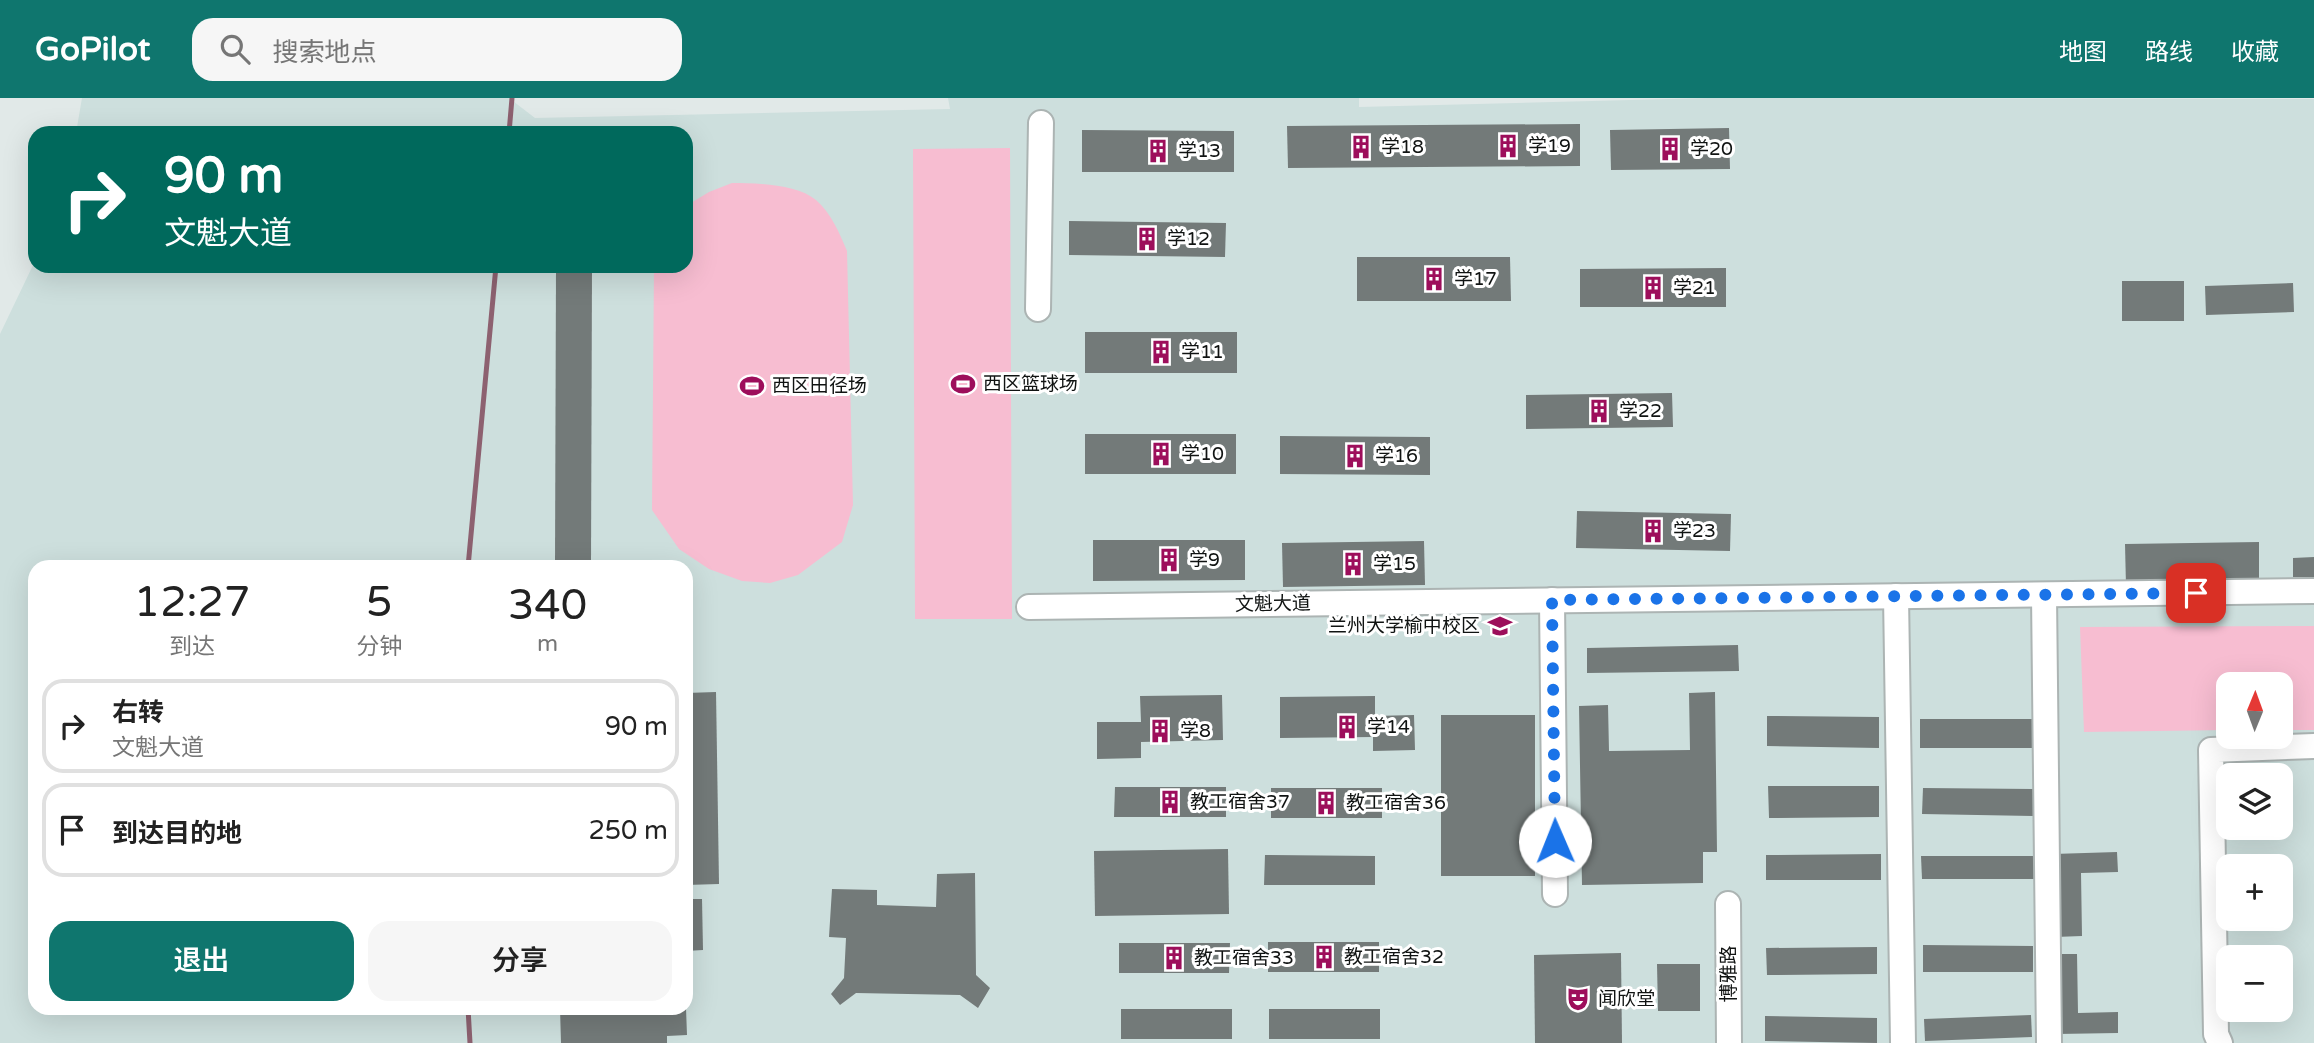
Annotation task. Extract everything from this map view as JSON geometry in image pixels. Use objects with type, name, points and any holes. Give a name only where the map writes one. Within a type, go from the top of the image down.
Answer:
[{"type":"street","points":[[1038,309],[1041,123]]},
{"type":"street","name":"文魁大道","points":[[1029,607],[2314,591]]},
{"type":"street","points":[[2044,594],[2049,1043]]},
{"type":"street","points":[[1896,596],[1903,1043]]},
{"type":"street","points":[[1552,600],[1556,894]]},
{"type":"street","points":[[2220,1043],[2216,1034],[2211,750],[2314,746]]},
{"type":"street","name":"博雅路","points":[[1728,904],[1729,1043]]},
{"type":"shaded area","name":"兰州大学榆中校区","points":[[82,98],[509,98],[535,118],[950,109],[948,98],[1359,98],[1359,107],[1708,98],[2314,99],[2314,1043],[0,1043],[0,334],[29,273],[693,273],[693,126],[77,126]]},
{"type":"shaded area","name":"西区篮球场","points":[[1010,148],[1012,619],[915,619],[913,149]]},
{"type":"shaded area","name":"西区田径场","points":[[732,183],[753,183],[808,195],[826,211],[847,251],[853,505],[842,542],[798,575],[770,583],[742,581],[709,569],[679,549],[652,510],[654,273],[693,273],[693,202]]},
{"type":"shaded area","points":[[2314,626],[2314,730],[2293,730],[2293,672],[2216,672],[2216,730],[2084,732],[2080,627]]},
{"type":"building","points":[[1580,124],[1580,166],[1288,168],[1287,126]]},
{"type":"building","name":"学20","points":[[1729,128],[1730,169],[1611,170],[1610,130]]},
{"type":"building","name":"学13","points":[[1082,130],[1234,131],[1234,172],[1082,172]]},
{"type":"building","name":"学12","points":[[1069,221],[1226,223],[1225,257],[1069,255]]},
{"type":"building","name":"学17","points":[[1357,257],[1510,257],[1511,301],[1357,301]]},
{"type":"building","name":"学21","points":[[1726,268],[1726,307],[1580,307],[1580,269]]},
{"type":"building","points":[[556,273],[592,273],[591,560],[555,560]]},
{"type":"building","points":[[2122,281],[2184,281],[2184,321],[2122,321]]},
{"type":"building","points":[[2293,283],[2294,312],[2206,315],[2205,286]]},
{"type":"building","name":"学11","points":[[1085,332],[1237,332],[1237,373],[1085,373]]},
{"type":"building","name":"学22","points":[[1672,393],[1673,427],[1526,429],[1526,395]]},
{"type":"building","name":"学10","points":[[1085,434],[1236,434],[1236,474],[1085,474]]},
{"type":"building","name":"学16","points":[[1280,436],[1430,437],[1430,475],[1280,474]]},
{"type":"building","name":"学23","points":[[1577,511],[1731,514],[1730,551],[1576,548]]},
{"type":"building","name":"学9","points":[[1093,540],[1245,540],[1245,580],[1093,581]]},
{"type":"building","name":"学15","points":[[1424,541],[1425,585],[1283,587],[1282,543]]},
{"type":"building","points":[[2259,542],[2259,584],[2126,586],[2125,544]]},
{"type":"building","points":[[2314,557],[2314,577],[2293,577],[2293,558]]},
{"type":"building","points":[[1738,645],[1739,671],[1587,673],[1587,648]]},
{"type":"building","points":[[716,692],[719,884],[693,885],[693,693]]},
{"type":"building","points":[[1715,692],[1717,852],[1703,852],[1703,883],[1582,885],[1579,706],[1608,705],[1609,751],[1690,750],[1689,693]]},
{"type":"building","name":"学8","points":[[1222,695],[1223,740],[1141,742],[1141,758],[1097,759],[1097,722],[1141,722],[1140,696]]},
{"type":"building","name":"学14","points":[[1375,696],[1375,716],[1414,715],[1415,750],[1373,751],[1373,737],[1280,738],[1280,697]]},
{"type":"building","points":[[1441,715],[1535,715],[1535,876],[1441,876]]},
{"type":"building","points":[[1767,716],[1879,717],[1879,748],[1767,746]]},
{"type":"building","points":[[1920,719],[2038,719],[2038,748],[1920,748]]},
{"type":"building","points":[[1768,786],[1879,786],[1879,817],[1769,818]]},
{"type":"building","name":"教工宿舍37","points":[[1115,787],[1226,787],[1226,817],[1114,817]]},
{"type":"building","name":"教工宿舍36","points":[[1271,788],[1382,788],[1382,818],[1271,818]]},
{"type":"building","points":[[1923,788],[2033,789],[2033,816],[1922,814]]},
{"type":"building","points":[[1228,849],[1229,914],[1095,916],[1094,851]]},
{"type":"building","points":[[2117,852],[2118,872],[2081,873],[2082,936],[2055,937],[2053,854]]},
{"type":"building","points":[[1881,854],[1881,880],[1766,880],[1766,855]]},
{"type":"building","points":[[1265,855],[1375,856],[1375,885],[1264,885]]},
{"type":"building","points":[[1921,856],[2035,856],[2035,879],[1922,879]]},
{"type":"building","points":[[975,873],[976,975],[990,988],[978,1008],[960,995],[856,993],[840,1005],[831,994],[844,978],[846,938],[829,937],[832,889],[877,890],[877,905],[936,907],[937,874]]},
{"type":"building","points":[[693,899],[702,899],[703,950],[693,951]]},
{"type":"building","name":"教工宿舍32","points":[[1268,942],[1379,942],[1379,972],[1268,972]]},
{"type":"building","name":"教工宿舍33","points":[[1119,943],[1230,943],[1229,973],[1119,973]]},
{"type":"building","points":[[1923,945],[2033,946],[2033,972],[1923,972]]},
{"type":"building","points":[[1877,947],[1877,974],[1767,975],[1766,948]]},
{"type":"building","name":"闻欣堂","points":[[1621,953],[1622,1043],[1535,1043],[1534,955]]},
{"type":"building","points":[[2056,954],[2077,954],[2078,1013],[2118,1012],[2118,1033],[2057,1034]]},
{"type":"building","points":[[1657,964],[1700,964],[1700,1011],[1658,1011]]},
{"type":"building","points":[[1121,1009],[1232,1009],[1232,1039],[1121,1039]]},
{"type":"building","points":[[1269,1009],[1380,1009],[1380,1039],[1269,1039]]},
{"type":"building","points":[[560,1015],[686,1015],[687,1035],[667,1036],[667,1043],[561,1043]]},
{"type":"building","points":[[2031,1015],[2032,1037],[1925,1041],[1924,1019]]},
{"type":"building","points":[[1765,1016],[1877,1018],[1877,1043],[1765,1041]]},
{"type":"waterway","points":[[510,126],[512,98]]},
{"type":"waterway","points":[[469,560],[495,273]]},
{"type":"waterway","points":[[468,1015],[470,1043]]},
{"type":"place","name":"学19","points":[[1508,146]]},
{"type":"place","name":"学18","points":[[1361,147]]},
{"type":"place","name":"学20","points":[[1670,149]]},
{"type":"place","name":"学13","points":[[1158,151]]},
{"type":"place","name":"学12","points":[[1147,239]]},
{"type":"place","name":"学17","points":[[1434,279]]},
{"type":"place","name":"学21","points":[[1653,288]]},
{"type":"place","name":"学11","points":[[1161,352]]},
{"type":"place","name":"西区篮球场","points":[[963,384]]},
{"type":"place","name":"西区田径场","points":[[752,386]]},
{"type":"place","name":"学22","points":[[1599,411]]},
{"type":"place","name":"学10","points":[[1161,454]]},
{"type":"place","name":"学16","points":[[1355,456]]},
{"type":"place","name":"学23","points":[[1653,531]]},
{"type":"place","name":"学9","points":[[1169,560]]},
{"type":"place","name":"学15","points":[[1353,564]]},
{"type":"place","name":"兰州大学榆中校区","points":[[1500,626]]},
{"type":"place","name":"学14","points":[[1347,727]]},
{"type":"place","name":"学8","points":[[1160,731]]},
{"type":"place","name":"教工宿舍37","points":[[1170,802]]},
{"type":"place","name":"教工宿舍36","points":[[1326,803]]},
{"type":"place","name":"教工宿舍32","points":[[1324,957]]},
{"type":"place","name":"教工宿舍33","points":[[1174,958]]},
{"type":"place","name":"闻欣堂","points":[[1578,999]]},
{"type":"route","points":[[1555,841],[1552,600],[2196,593]]}]
